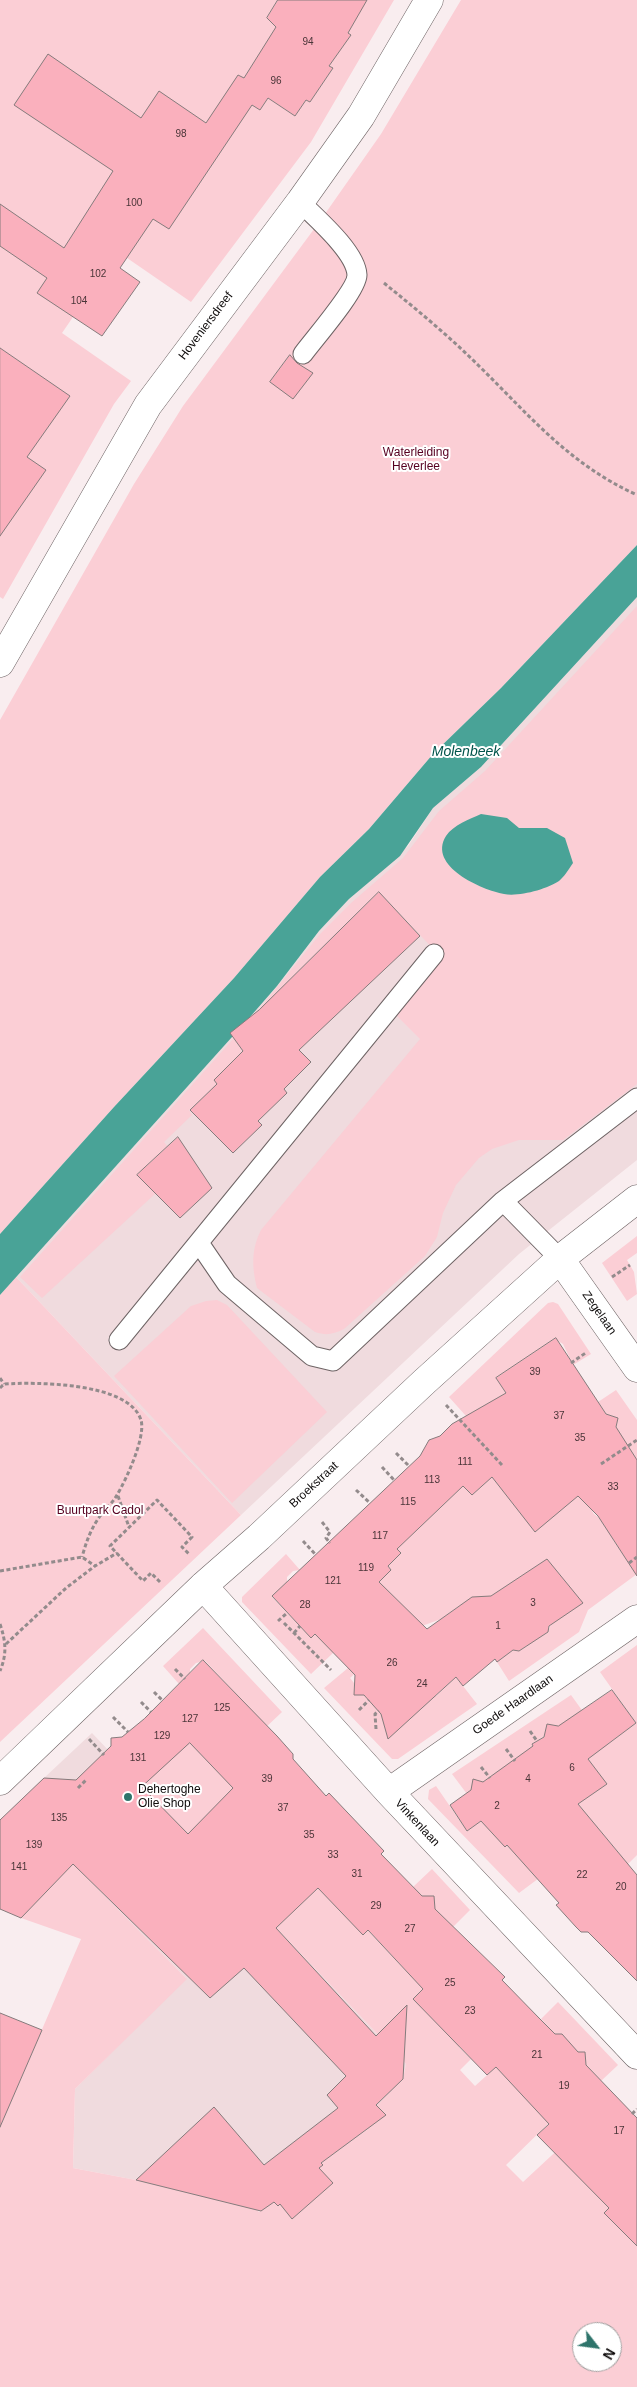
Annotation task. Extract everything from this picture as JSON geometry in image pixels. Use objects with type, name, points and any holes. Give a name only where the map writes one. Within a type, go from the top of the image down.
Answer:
[{"type":"street","name":"Hoveniersdreef","points":[[0,663],[148,405],[300,202],[361,116],[429,0]]},
{"type":"street","name":"Broekstraat","points":[[0,1781],[207,1582],[259,1537],[424,1382],[560,1258],[637,1199]]},
{"type":"street","name":"Zegelaan","points":[[560,1258],[637,1368]]},
{"type":"street","name":"Vinkenlaan","points":[[207,1582],[389,1792],[637,2054]]},
{"type":"street","name":"Goede Haardlaan","points":[[389,1792],[637,1619]]},
{"type":"lane","points":[[300,202],[348,252],[355,266],[355,283],[303,354]]},
{"type":"lane","points":[[119,1340],[434,954]]},
{"type":"lane","points":[[199,1243],[227,1284],[312,1356],[333,1361],[503,1201],[637,1098]]},
{"type":"lane","points":[[503,1201],[560,1258]]},
{"type":"path","points":[[348,252],[477,364],[563,449],[589,469],[637,495]]},
{"type":"path","points":[[0,1378],[4,1384]]},
{"type":"path","points":[[0,1388],[4,1384],[30,1382],[76,1387],[122,1399],[141,1419],[142,1432],[117,1495],[98,1519],[86,1541],[82,1557]]},
{"type":"path","points":[[443,1402],[502,1465]]},
{"type":"path","points":[[601,1464],[637,1440]]},
{"type":"path","points":[[394,1452],[409,1466]]},
{"type":"path","points":[[380,1466],[394,1480]]},
{"type":"path","points":[[355,1488],[370,1503]]},
{"type":"path","points":[[117,1495],[129,1528]]},
{"type":"path","points":[[183,1606],[151,1573],[143,1581],[110,1546],[157,1500],[192,1537],[182,1547],[207,1582]]},
{"type":"path","points":[[321,1521],[330,1532],[326,1538],[330,1543]]},
{"type":"path","points":[[301,1539],[316,1555]]},
{"type":"path","points":[[6,1644],[66,1588],[95,1566],[116,1554]]},
{"type":"path","points":[[0,1571],[82,1557],[95,1566]]},
{"type":"path","points":[[629,1563],[637,1558]]},
{"type":"path","points":[[280,1619],[331,1670]]},
{"type":"path","points":[[0,1624],[6,1644],[5,1658],[0,1671]]},
{"type":"path","points":[[294,1633],[300,1626]]},
{"type":"path","points":[[174,1669],[185,1679]]},
{"type":"path","points":[[154,1692],[163,1701]]},
{"type":"path","points":[[355,1714],[369,1700]]},
{"type":"path","points":[[141,1702],[152,1712]]},
{"type":"path","points":[[111,1715],[128,1732]]},
{"type":"path","points":[[101,1751],[104,1755]]},
{"type":"path","points":[[78,1788],[87,1779]]},
{"type":"path","points":[[632,2114],[637,2109]]},
{"type":"shaded area","points":[[637,597],[637,1160],[519,1254],[241,1515],[16,1277],[277,986],[319,931],[349,899],[408,846],[433,808],[481,767]]},
{"type":"shaded area","points":[[92,1733],[406,2064],[403,2079],[368,2129],[322,2163],[323,2165],[320,2168],[333,2183],[292,2219],[136,2180],[73,2168],[75,2089],[186,1978],[70,1862],[44,1778]]},
{"type":"green space","points":[[0,0],[278,0],[267,18],[278,29],[244,78],[229,89],[260,110],[268,98],[295,116],[306,100],[310,102],[333,68],[329,66],[350,35],[301,0],[394,0],[311,142],[191,302],[82,227],[73,317],[62,333],[131,381],[114,404],[3,599],[0,597],[0,391],[69,396],[3,350],[0,354]]},
{"type":"green space","name":"Waterleiding Heverlee","points":[[461,0],[637,0],[637,545],[501,688],[433,754],[369,829],[320,877],[234,978],[114,1107],[0,1234],[0,720],[134,484],[183,406],[320,221],[381,134]]},
{"type":"green space","points":[[637,606],[637,1084],[563,1140],[519,1140],[492,1149],[479,1158],[456,1185],[443,1213],[437,1237],[425,1256],[344,1329],[330,1334],[315,1332],[257,1288],[253,1266],[255,1245],[261,1230],[420,1039],[392,1011],[441,957],[379,892],[258,1011],[267,1021],[240,1047],[242,1052],[214,1080],[217,1084],[189,1110],[192,1115],[164,1142],[168,1147],[156,1193],[42,1298],[20,1277],[252,1018],[321,933],[351,903],[403,858],[439,811],[485,771]]},
{"type":"green space","points":[[637,1236],[637,1253],[627,1260],[634,1272],[637,1294],[627,1301],[602,1263]]},
{"type":"green space","name":"Buurtpark Cadol","points":[[16,1277],[241,1515],[0,1742],[0,1295]]},
{"type":"green space","points":[[217,1300],[227,1305],[327,1412],[232,1503],[114,1376],[191,1306]]},
{"type":"green space","points":[[548,1303],[558,1304],[591,1354],[573,1365],[563,1344],[555,1339],[496,1378],[506,1393],[616,1429],[617,1423],[612,1416],[606,1414],[598,1402],[616,1390],[637,1420],[637,1460],[588,1504],[594,1514],[621,1534],[613,1540],[637,1574],[588,1610],[579,1632],[509,1681],[497,1662],[513,1650],[519,1651],[527,1646],[528,1641],[534,1636],[540,1637],[548,1632],[566,1583],[554,1568],[541,1563],[492,1596],[459,1606],[441,1619],[411,1630],[387,1644],[350,1678],[354,1683],[354,1688],[360,1695],[436,1696],[456,1677],[477,1704],[398,1759],[392,1759],[324,1688],[372,1648],[355,1632],[311,1674],[242,1602],[242,1597],[286,1554],[300,1570],[293,1571],[287,1577],[287,1582],[272,1597],[311,1638],[391,1570],[388,1566],[392,1544],[437,1510],[463,1486],[472,1495],[507,1462],[449,1397]]},
{"type":"green space","points":[[203,1628],[282,1712],[244,1748],[303,1880],[314,1892],[324,1884],[406,1971],[431,1974],[421,1991],[463,2043],[459,2047],[471,2059],[460,2070],[475,2086],[496,2067],[555,2117],[506,2165],[523,2182],[565,2143],[609,2208],[604,2213],[627,2236],[637,2226],[637,2387],[0,2387],[0,2086],[15,2092],[81,1939],[21,1918],[69,1860],[187,1979],[75,2089],[73,2168],[136,2180],[256,2209],[259,2212],[274,2202],[277,2205],[280,2204],[292,2219],[332,2183],[319,2168],[323,2165],[321,2163],[368,2129],[364,2119],[403,2079],[406,2064],[142,1787],[190,1743],[237,1695],[205,1661],[196,1663],[190,1669],[190,1674],[179,1684],[163,1666]]},
{"type":"green space","points":[[637,1645],[637,1855],[623,1869],[619,1853],[601,1832],[519,1893],[428,1799],[429,1790],[436,1786],[467,1831],[484,1819],[505,1847],[607,1784],[544,1736],[532,1744],[534,1748],[467,1794],[452,1774],[571,1695],[607,1745],[636,1723],[600,1672]]},
{"type":"green space","points":[[432,1869],[470,1910],[452,1928],[413,1887]]},
{"type":"green space","points":[[558,2002],[618,2065],[601,2081],[586,2065],[586,2059],[580,2052],[573,2053],[541,2019]]},
{"type":"water","name":"Molenbeek","points":[[637,545],[637,597],[481,767],[433,808],[400,856],[349,899],[319,931],[277,986],[250,1017],[0,1295],[0,1234],[114,1107],[234,978],[320,877],[369,829],[433,754],[501,688]]},
{"type":"water","points":[[481,814],[507,818],[519,828],[547,828],[565,838],[573,863],[559,881],[525,893],[510,895],[494,892],[471,882],[450,866],[444,857],[442,847],[449,832]]},
{"type":"building","points":[[278,0],[367,0],[348,33],[351,35],[329,66],[333,68],[310,102],[306,100],[295,116],[268,98],[260,110],[252,105],[169,229],[153,219],[120,268],[140,282],[102,336],[37,293],[47,278],[0,246],[0,204],[64,248],[113,171],[14,105],[48,54],[141,118],[159,91],[206,123],[238,75],[244,78],[276,27],[267,18]]},
{"type":"building","points":[[0,348],[70,396],[27,457],[46,470],[0,536]]},
{"type":"building","points":[[290,355],[297,363],[313,373],[293,399],[270,382]]},
{"type":"building","points":[[379,892],[420,936],[299,1050],[311,1062],[284,1089],[287,1093],[258,1121],[262,1125],[233,1153],[190,1110],[217,1084],[214,1080],[243,1051],[230,1033],[259,1010]]},
{"type":"building","points":[[178,1137],[212,1188],[180,1218],[137,1175]]},
{"type":"building","points":[[556,1338],[606,1414],[618,1418],[616,1427],[637,1460],[637,1576],[598,1516],[578,1496],[535,1532],[492,1477],[472,1495],[463,1486],[397,1549],[401,1553],[388,1566],[391,1570],[379,1582],[427,1629],[472,1597],[491,1596],[547,1559],[583,1603],[549,1626],[548,1632],[519,1651],[513,1650],[497,1662],[495,1659],[463,1686],[456,1677],[388,1739],[381,1714],[364,1695],[354,1695],[355,1675],[315,1634],[311,1638],[272,1596],[420,1456],[429,1440],[440,1436],[452,1424],[506,1393],[496,1378]]},
{"type":"building","points":[[203,1660],[277,1736],[293,1754],[293,1759],[326,1796],[329,1793],[384,1851],[381,1854],[422,1896],[434,1896],[435,1909],[505,1977],[502,1980],[540,2019],[555,2034],[562,2034],[578,2052],[585,2052],[586,2065],[637,2118],[637,2246],[604,2213],[609,2208],[537,2135],[549,2124],[496,2067],[487,2075],[413,1999],[423,1989],[368,1930],[363,1935],[318,1888],[276,1928],[376,2036],[407,2005],[403,2079],[376,2105],[386,2115],[321,2163],[323,2165],[319,2168],[333,2183],[292,2219],[280,2204],[278,2206],[274,2202],[261,2211],[136,2180],[214,2107],[264,2165],[338,2108],[327,2095],[346,2076],[244,1968],[210,1998],[73,1864],[21,1918],[0,1909],[0,1820],[44,1778],[76,1780],[111,1746],[111,1738],[122,1737],[144,1719]],"holes":[[[190,1743],[233,1788],[188,1834],[142,1787]]]},
{"type":"building","points":[[612,1690],[636,1723],[588,1759],[607,1784],[578,1804],[637,1875],[637,1981],[588,1932],[581,1932],[576,1927],[556,1905],[559,1903],[507,1845],[505,1847],[481,1821],[467,1831],[450,1805],[471,1790],[473,1779],[483,1782],[544,1737],[547,1724],[558,1726]]},
{"type":"building","points":[[0,2013],[42,2030],[0,2127]]},
{"type":"place","name":"Dehertoghe Olie Shop","points":[[128,1797]]}]
